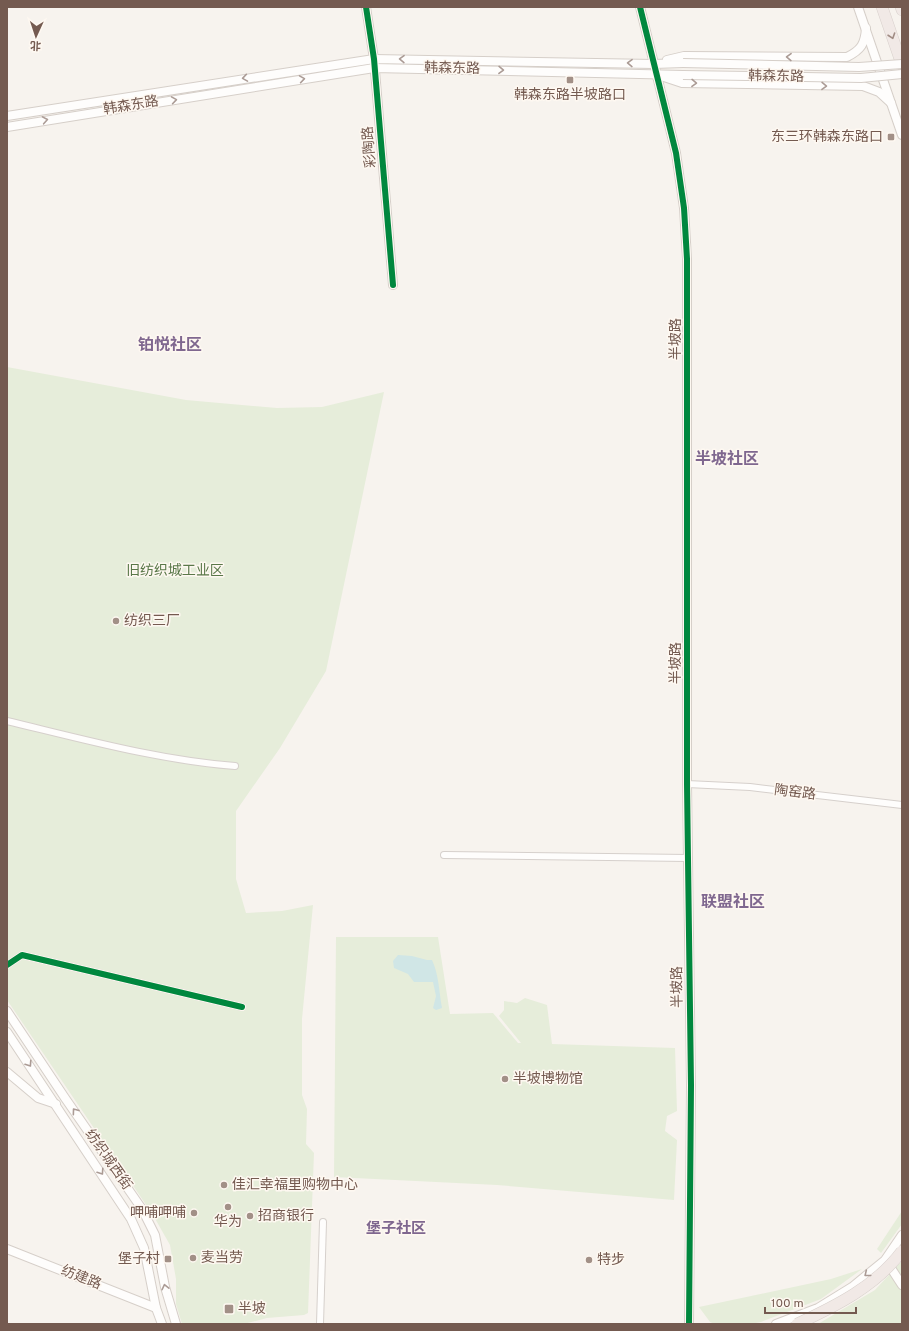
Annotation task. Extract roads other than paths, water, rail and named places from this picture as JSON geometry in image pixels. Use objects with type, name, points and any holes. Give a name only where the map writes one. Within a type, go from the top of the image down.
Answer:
[{"type":"highway","points":[[882,7],[902,64]]},
{"type":"highway","points":[[797,1324],[825,1311],[856,1293],[880,1275],[902,1251]]},
{"type":"main road","name":"彩陶路","points":[[366,7],[374,59],[393,285]]},
{"type":"main road","name":"半坡路","points":[[640,7],[676,153],[684,208],[688,259],[688,858],[691,1085],[689,1324]]},
{"type":"main road","points":[[858,7],[902,135]]},
{"type":"main road","points":[[654,64],[684,56],[847,57],[856,53],[865,40],[866,28]]},
{"type":"main road","name":"韩森东路","points":[[7,116],[374,59],[859,67],[902,64]]},
{"type":"main road","name":"韩森东路","points":[[7,127],[374,68],[861,78],[902,74]]},
{"type":"main road","points":[[656,74],[682,83],[863,86],[879,92],[891,103]]},
{"type":"main road","name":"纺织城西街","points":[[7,1011],[150,1223],[155,1235],[165,1287],[176,1324]]},
{"type":"main road","name":"纺织城西街","points":[[7,1032],[131,1219],[144,1248],[156,1308],[162,1324]]},
{"type":"main road","points":[[7,1072],[38,1098],[56,1104],[65,1098]]},
{"type":"main road","points":[[776,1324],[818,1308],[852,1287],[885,1260],[902,1235]]},
{"type":"main road","name":"纺建路","points":[[7,1249],[156,1308]]},
{"type":"main road","points":[[885,1260],[902,1285]]},
{"type":"street","points":[[7,721],[166,758],[235,766]]},
{"type":"street","name":"陶窑路","points":[[688,784],[750,788],[902,805]]},
{"type":"street","points":[[444,855],[688,858]]},
{"type":"street","points":[[7,965],[22,955],[242,1007]]},
{"type":"street","points":[[320,1324],[323,1222]]},
{"type":"place","name":"韩森东路半坡路口","points":[[570,80]]},
{"type":"place","name":"东三环韩森东路口","points":[[891,137]]},
{"type":"place","name":"纺织三厂","points":[[116,621]]},
{"type":"place","name":"半坡博物馆","points":[[505,1079]]},
{"type":"place","name":"佳汇·幸福里购物中心","points":[[224,1185]]},
{"type":"place","name":"华为","points":[[228,1207]]},
{"type":"place","name":"呷哺呷哺","points":[[194,1213]]},
{"type":"place","name":"招商银行","points":[[250,1216]]},
{"type":"place","name":"麦当劳","points":[[193,1258]]},
{"type":"place","name":"堡子村","points":[[168,1259]]},
{"type":"place","name":"特步","points":[[589,1260]]},
{"type":"place","name":"半坡","points":[[229,1309]]},
{"type":"district","name":"铂悦社区","points":[[170,346]]},
{"type":"district","name":"半坡社区","points":[[727,460]]},
{"type":"district","name":"联盟社区","points":[[733,903]]},
{"type":"district","name":"堡子社区","points":[[396,1229]]},
{"type":"park label","name":"旧纺织城工业区","points":[[175,571]]}]
